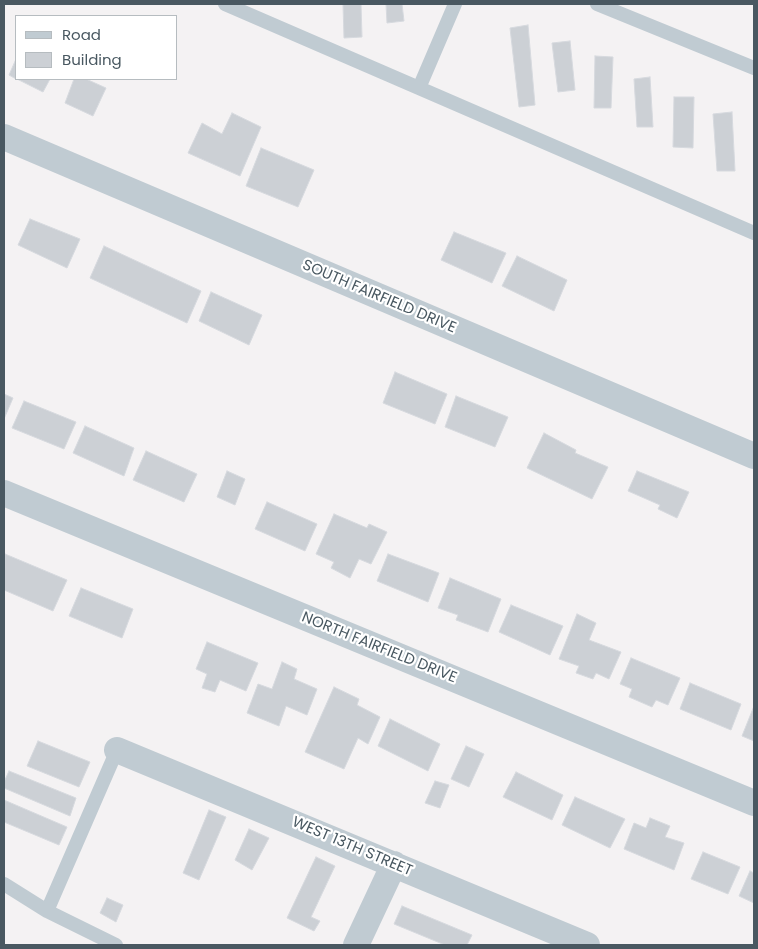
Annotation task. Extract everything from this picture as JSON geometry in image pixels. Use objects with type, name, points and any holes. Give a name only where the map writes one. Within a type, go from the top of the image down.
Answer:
[{"type":"street","name":"SOUTH FAIRFIELD DRIVE","points":[[4,137],[754,456]]},
{"type":"street","name":"NORTH FAIRFIELD DRIVE","points":[[4,493],[754,803]]},
{"type":"street","name":"WEST 13TH STREET","points":[[117,750],[587,945]]},
{"type":"street","points":[[356,945],[394,864]]},
{"type":"lane","points":[[226,4],[754,233]]},
{"type":"lane","points":[[419,88],[455,4]]},
{"type":"lane","points":[[597,4],[754,68]]},
{"type":"lane","points":[[47,911],[117,750]]},
{"type":"lane","points":[[4,884],[47,911],[116,945]]},
{"type":"building","points":[[343,4],[361,4],[362,37],[344,38]]},
{"type":"building","points":[[386,4],[402,4],[404,21],[387,23]]},
{"type":"building","points":[[528,25],[535,105],[519,107],[510,28]]},
{"type":"building","points":[[570,41],[575,90],[558,92],[552,43]]},
{"type":"building","points":[[595,56],[613,57],[611,108],[594,108]]},
{"type":"building","points":[[15,61],[15,78],[9,75]]},
{"type":"building","points":[[650,77],[653,127],[637,127],[634,79]]},
{"type":"building","points":[[19,80],[49,80],[43,92]]},
{"type":"building","points":[[74,80],[88,80],[106,88],[93,116],[65,103]]},
{"type":"building","points":[[674,97],[694,97],[693,148],[673,147]]},
{"type":"building","points":[[732,112],[735,171],[717,171],[713,114]]},
{"type":"building","points":[[232,113],[261,127],[240,176],[188,153],[202,123],[222,134]]},
{"type":"building","points":[[261,148],[314,170],[298,207],[246,186]]},
{"type":"building","points":[[30,219],[80,239],[67,268],[18,245]]},
{"type":"building","points":[[454,232],[506,253],[492,283],[441,260]]},
{"type":"building","points":[[104,246],[201,291],[187,323],[90,278]]},
{"type":"building","points":[[517,256],[567,280],[554,311],[502,286]]},
{"type":"building","points":[[211,292],[262,315],[249,345],[199,321]]},
{"type":"building","points":[[395,372],[447,394],[435,424],[383,403]]},
{"type":"building","points":[[4,394],[13,398],[4,419]]},
{"type":"building","points":[[456,396],[508,417],[495,447],[445,427]]},
{"type":"building","points":[[24,401],[76,422],[64,449],[12,428]]},
{"type":"building","points":[[85,426],[134,448],[124,476],[73,453]]},
{"type":"building","points":[[544,433],[576,450],[575,453],[608,467],[592,499],[527,468]]},
{"type":"building","points":[[146,451],[197,474],[184,502],[133,480]]},
{"type":"building","points":[[227,471],[245,479],[235,505],[217,497]]},
{"type":"building","points":[[637,471],[689,492],[677,518],[658,509],[660,505],[628,491]]},
{"type":"building","points":[[267,502],[317,524],[305,551],[255,529]]},
{"type":"building","points":[[334,514],[367,528],[369,524],[387,532],[371,564],[359,559],[350,578],[331,568],[334,562],[316,554]]},
{"type":"building","points":[[5,554],[67,580],[53,611],[4,590]]},
{"type":"building","points":[[388,554],[439,573],[428,602],[377,581]]},
{"type":"building","points":[[450,578],[501,599],[488,632],[456,620],[458,615],[438,608]]},
{"type":"building","points":[[81,588],[133,609],[122,638],[69,616]]},
{"type":"building","points":[[511,605],[563,626],[550,655],[499,632]]},
{"type":"building","points":[[577,614],[596,623],[589,640],[621,652],[609,679],[596,673],[593,679],[576,673],[579,666],[559,659]]},
{"type":"building","points":[[207,642],[258,663],[246,691],[220,680],[215,692],[202,688],[207,674],[196,669]]},
{"type":"building","points":[[631,658],[680,678],[668,705],[656,700],[652,707],[629,697],[632,689],[620,684]]},
{"type":"building","points":[[282,662],[297,669],[294,679],[317,689],[307,715],[286,706],[279,726],[247,713],[258,684],[272,689]]},
{"type":"building","points":[[690,683],[741,704],[731,730],[680,709]]},
{"type":"building","points":[[334,687],[359,699],[357,705],[380,717],[368,744],[358,738],[344,769],[305,752]]},
{"type":"building","points":[[754,706],[754,741],[742,736]]},
{"type":"building","points":[[390,719],[440,744],[428,771],[378,746]]},
{"type":"building","points":[[38,741],[90,762],[79,787],[27,766]]},
{"type":"building","points":[[466,746],[484,754],[469,787],[451,779]]},
{"type":"building","points":[[9,771],[76,798],[70,816],[4,788],[4,782]]},
{"type":"building","points":[[516,772],[563,795],[552,820],[503,797]]},
{"type":"building","points":[[435,781],[449,785],[440,808],[425,803]]},
{"type":"building","points":[[575,797],[625,819],[610,848],[562,825]]},
{"type":"building","points":[[4,800],[67,827],[59,845],[4,822]]},
{"type":"building","points":[[209,810],[226,817],[199,880],[183,873]]},
{"type":"building","points":[[650,818],[670,826],[665,837],[684,843],[674,870],[624,849],[634,823],[646,828]]},
{"type":"building","points":[[249,829],[269,838],[252,870],[235,860]]},
{"type":"building","points":[[703,852],[740,867],[728,894],[691,879]]},
{"type":"building","points":[[316,857],[335,866],[311,917],[320,921],[314,931],[287,918]]},
{"type":"building","points":[[750,871],[754,873],[754,903],[739,896]]},
{"type":"building","points":[[107,898],[123,905],[116,922],[100,913]]},
{"type":"building","points":[[402,906],[472,935],[467,945],[445,945],[394,924]]}]
